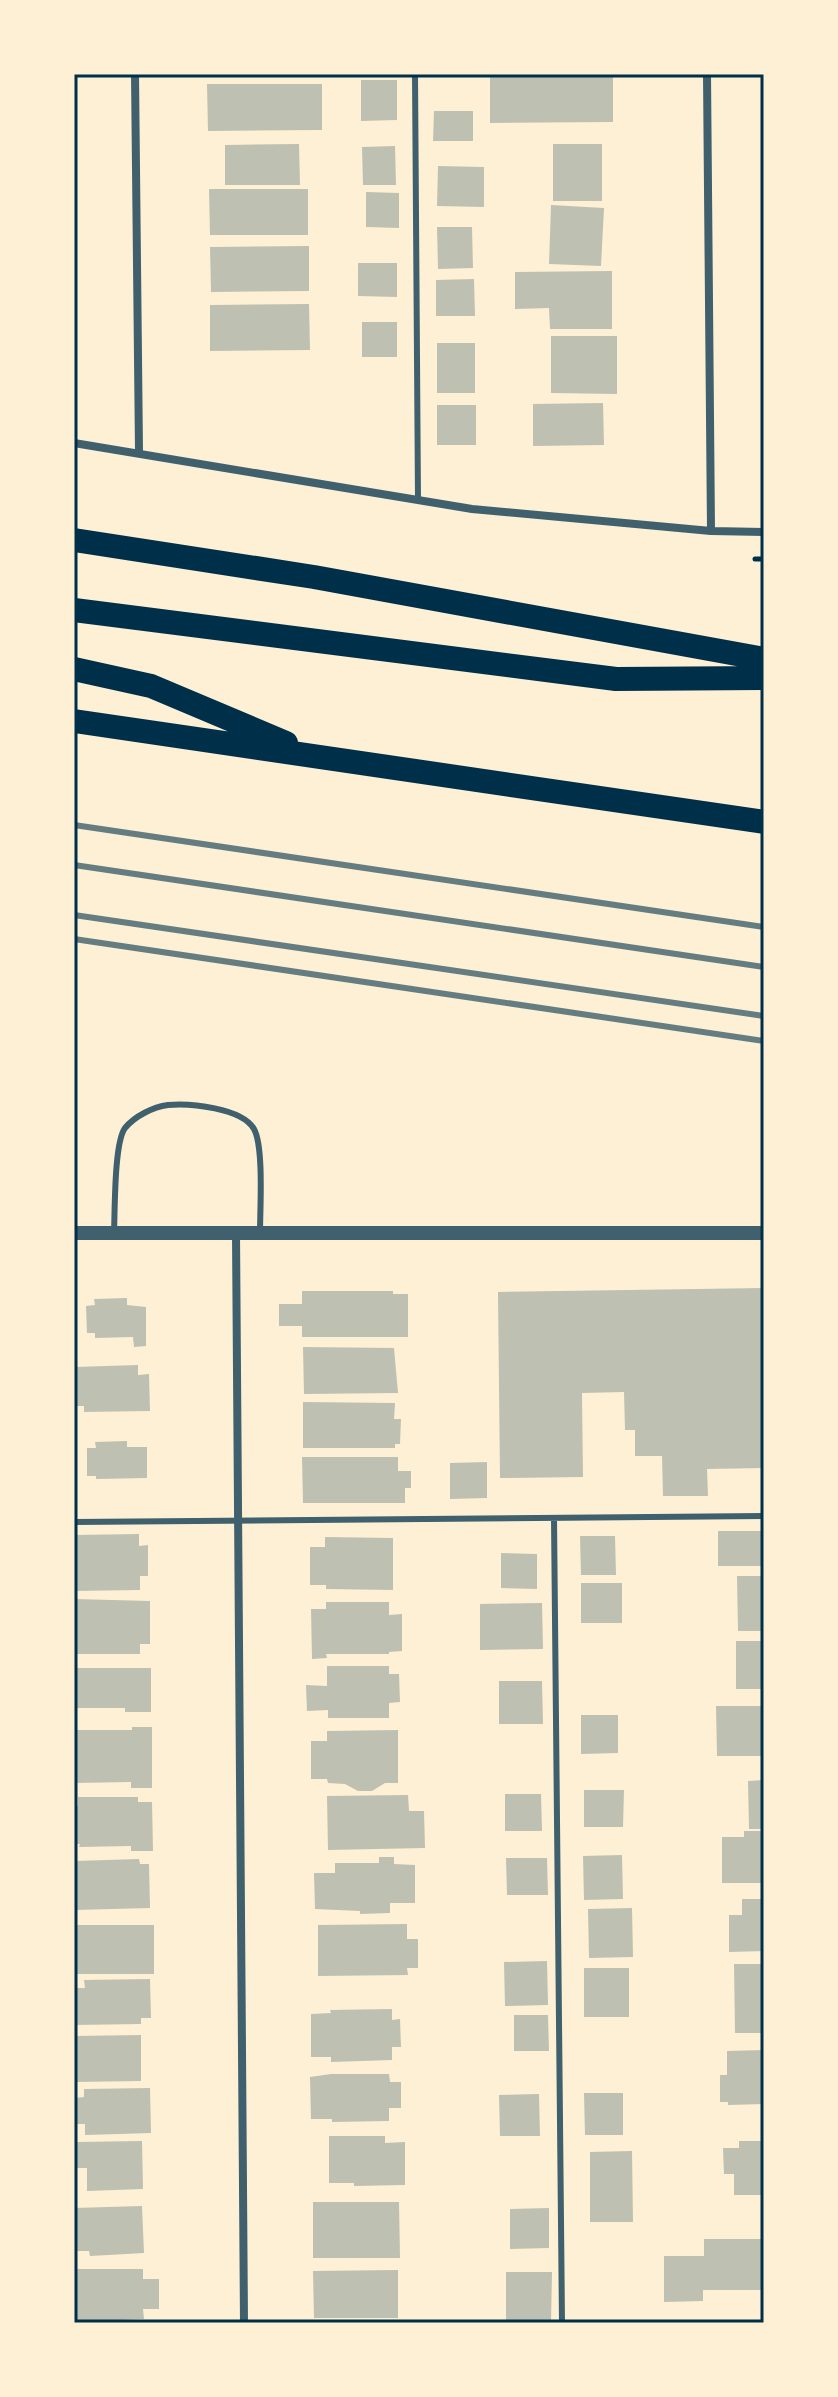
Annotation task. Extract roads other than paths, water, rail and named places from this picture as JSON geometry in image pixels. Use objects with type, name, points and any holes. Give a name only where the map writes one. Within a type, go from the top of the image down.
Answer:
[{"type":"highway","points":[[74,540],[314,577],[764,659]]},
{"type":"highway","points":[[74,610],[616,679],[764,678]]},
{"type":"highway","points":[[74,669],[151,686],[321,757]]},
{"type":"highway","points":[[74,721],[764,822]]},
{"type":"street","points":[[135,74],[139,452]]},
{"type":"street","points":[[707,74],[711,531]]},
{"type":"street","points":[[74,443],[533,516],[711,531],[764,532]]},
{"type":"street","points":[[74,1233],[764,1233]]},
{"type":"street","points":[[236,1234],[244,2323]]},
{"type":"lane","points":[[415,74],[418,500]]},
{"type":"lane","points":[[114,1233],[117,1167],[123,1130],[144,1112],[168,1105],[220,1109],[243,1117],[255,1129],[259,1153],[260,1233]]},
{"type":"lane","points":[[74,1522],[764,1516]]},
{"type":"lane","points":[[554,1518],[562,2323]]},
{"type":"railway","points":[[74,825],[764,927]]},
{"type":"railway","points":[[74,865],[764,967]]},
{"type":"railway","points":[[74,915],[764,1016]]},
{"type":"railway","points":[[74,939],[764,1041]]}]
